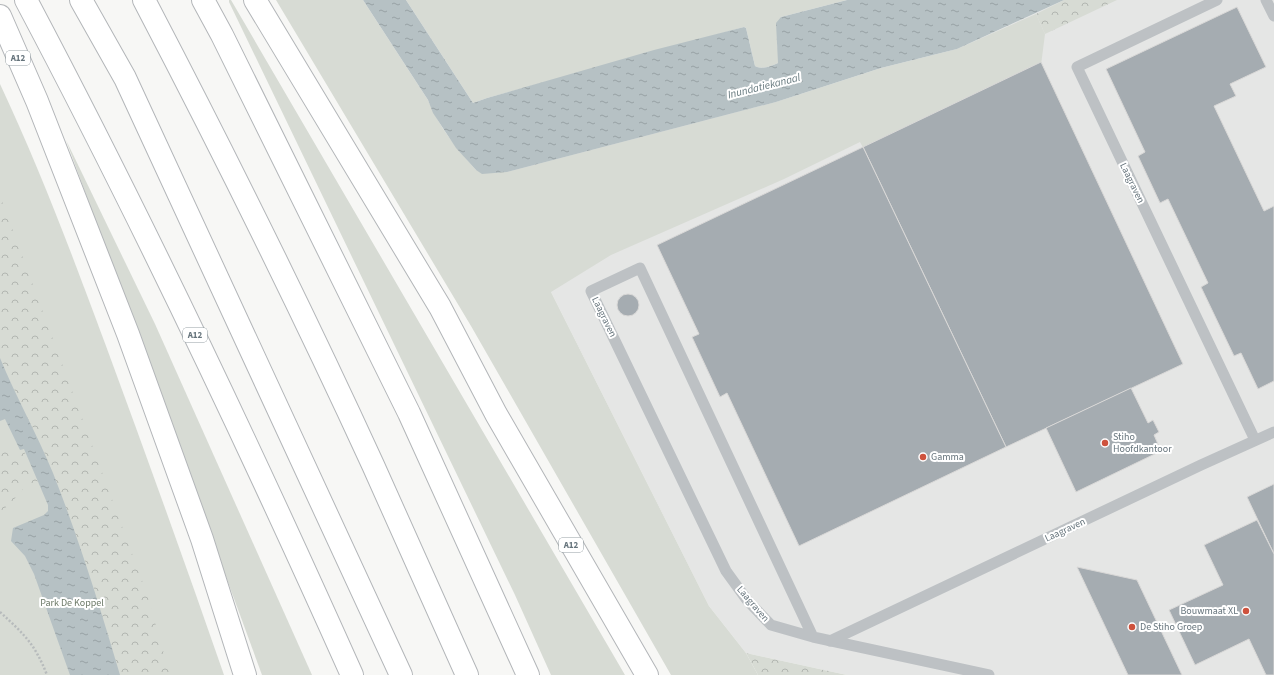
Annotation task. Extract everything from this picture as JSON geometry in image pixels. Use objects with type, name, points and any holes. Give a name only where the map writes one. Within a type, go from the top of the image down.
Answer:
[{"type":"highway","name":"A12","points":[[26,0],[108,158],[182,308],[280,514],[352,675]]},
{"type":"highway","points":[[81,0],[125,78],[401,675]]},
{"type":"highway","points":[[144,0],[286,282],[373,465],[466,675]]},
{"type":"highway","points":[[203,0],[229,49],[409,413],[528,675]]},
{"type":"highway","name":"A12","points":[[256,0],[440,307],[496,414],[646,675]]},
{"type":"highway","name":"A12","points":[[0,16],[37,101],[138,360],[202,539],[245,675]]},
{"type":"lane","name":"Laagraven","points":[[1217,0],[1077,67],[1255,440]]},
{"type":"lane","points":[[1266,0],[1274,16]]},
{"type":"lane","name":"Laagraven","points":[[813,637],[640,268],[591,290],[726,571],[748,600],[771,625],[813,637],[830,641],[989,675]]},
{"type":"lane","name":"Laagraven","points":[[830,641],[1274,432]]},
{"type":"path","points":[[0,612],[30,641],[41,660],[47,675]]},
{"type":"shaded area","points":[[1064,0],[1274,0],[1274,675],[847,675],[746,653],[709,606],[551,292],[482,174],[776,102],[957,49]]},
{"type":"green space","points":[[229,0],[231,0],[625,675],[551,675],[515,595]]},
{"type":"green space","points":[[276,0],[363,0],[428,100],[437,119],[462,154],[476,170],[507,172],[776,102],[881,68],[957,49],[1036,14],[1045,34],[1040,73],[867,155],[860,142],[784,179],[611,255],[551,292],[709,606],[746,653],[758,675],[671,675],[471,326]]},
{"type":"green space","points":[[406,0],[847,0],[781,17],[777,43],[779,54],[778,63],[763,68],[755,66],[746,28],[744,27],[473,103]]},
{"type":"green space","points":[[1064,0],[1117,0],[1045,34],[1036,14]]},
{"type":"green space","name":"Park De Koppel","points":[[0,84],[56,214],[81,279],[151,469],[224,675],[0,675]]},
{"type":"green space","points":[[66,140],[155,324],[312,675],[262,675]]},
{"type":"green space","points":[[0,196],[147,594],[170,675],[120,675],[88,569],[52,473],[39,439],[25,414],[0,358]]},
{"type":"green space","points":[[5,446],[20,450],[23,449],[38,481],[24,488],[10,504],[0,512],[0,448]]},
{"type":"green space","points":[[746,653],[847,675],[758,675]]},
{"type":"water","name":"Inundatiekanaal","points":[[363,0],[406,0],[473,103],[654,50],[744,27],[746,28],[755,66],[763,68],[778,63],[776,23],[781,17],[847,0],[1064,0],[957,49],[881,68],[776,102],[507,172],[482,174],[476,170],[456,148],[433,113],[428,100]]},
{"type":"water","points":[[0,358],[47,458],[63,498],[89,573],[120,675],[70,675],[34,574],[25,556],[11,541],[13,528],[44,515],[48,511],[48,505],[24,449],[20,450],[5,419],[0,421]]},
{"type":"building","points":[[1237,7],[1266,67],[1230,84],[1236,96],[1214,106],[1264,211],[1274,206],[1274,381],[1258,389],[1241,353],[1234,356],[1201,287],[1208,283],[1168,199],[1160,203],[1138,156],[1145,152],[1106,69]]},
{"type":"building","points":[[1041,62],[1183,364],[1006,447],[863,147]]},
{"type":"building","points":[[863,147],[1006,447],[799,546],[727,393],[720,397],[692,337],[699,334],[657,245]]},
{"type":"building","points":[[628,294],[636,297],[639,305],[636,313],[628,316],[620,313],[617,305],[620,297]]},
{"type":"building","name":"Stiho Hoofdkantoor","points":[[1131,388],[1148,423],[1153,420],[1159,432],[1154,435],[1161,451],[1076,492],[1046,428]]},
{"type":"building","points":[[1274,484],[1274,554],[1247,497]]},
{"type":"building","points":[[1257,520],[1274,554],[1274,675],[1266,675],[1249,639],[1195,665],[1169,610],[1223,585],[1204,545]]},
{"type":"building","name":"De Stiho Groep","points":[[1077,567],[1137,580],[1182,675],[1128,675]]},
{"type":"place","name":"Stiho Hoofdkantoor","points":[[1105,443]]},
{"type":"place","name":"Gamma","points":[[923,457]]},
{"type":"place","name":"Bouwmaat XL","points":[[1246,611]]},
{"type":"place","name":"De Stiho Groep","points":[[1132,627]]}]
